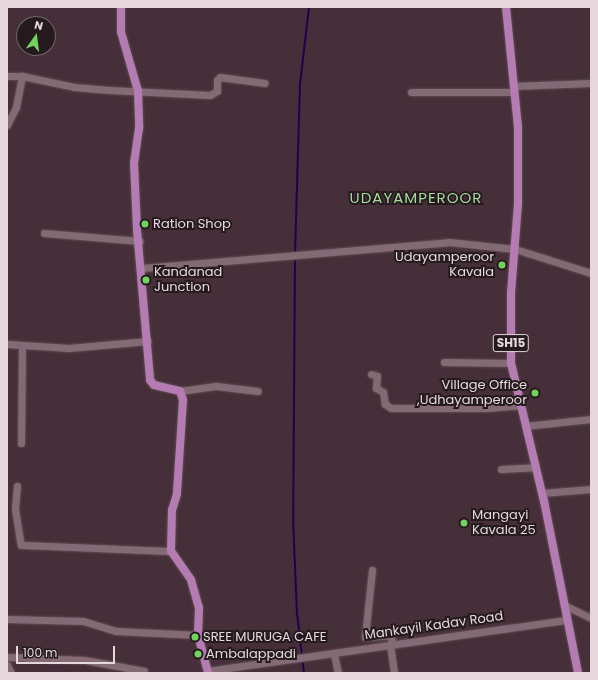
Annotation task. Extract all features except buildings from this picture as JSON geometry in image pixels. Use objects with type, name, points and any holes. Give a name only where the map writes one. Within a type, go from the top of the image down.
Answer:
[{"type":"main road","points":[[120,7],[121,32],[138,91],[138,128],[134,163],[150,380],[154,385],[180,391],[184,420],[177,494],[172,510],[171,551],[191,580],[199,608],[198,636],[208,672]]},
{"type":"main road","name":"SH15","points":[[506,7],[518,126],[518,204],[511,292],[511,363],[542,493],[578,673]]},
{"type":"street","points":[[7,76],[22,76],[74,86],[138,91],[210,94],[217,91],[217,80],[220,77],[265,83]]},
{"type":"street","points":[[7,125],[16,107],[22,76]]},
{"type":"street","points":[[411,92],[514,89],[591,83]]},
{"type":"street","points":[[44,233],[140,241]]},
{"type":"street","points":[[142,268],[176,263],[291,256],[449,242],[515,249],[591,273]]},
{"type":"street","points":[[7,344],[69,348],[148,341]]},
{"type":"street","points":[[21,442],[22,345]]},
{"type":"street","points":[[444,362],[511,363]]},
{"type":"street","points":[[371,374],[377,376],[376,388],[383,392],[385,404],[392,408],[487,408],[520,405]]},
{"type":"street","points":[[180,391],[216,386],[258,391]]},
{"type":"street","points":[[525,426],[591,419]]},
{"type":"street","points":[[501,469],[535,467]]},
{"type":"street","points":[[17,486],[15,509],[21,546],[171,551]]},
{"type":"street","points":[[542,493],[591,489]]},
{"type":"street","points":[[372,570],[365,637],[392,635],[391,644],[394,673]]},
{"type":"street","points":[[564,605],[591,618]]},
{"type":"street","points":[[7,619],[83,621],[116,631],[198,636]]},
{"type":"street","name":"Mankayil Kadav Road","points":[[208,672],[302,660],[391,644],[567,620]]},
{"type":"street","points":[[334,654],[338,673]]},
{"type":"street","points":[[7,657],[85,660],[144,671]]},
{"type":"street","points":[[7,665],[11,673]]},
{"type":"waterway","points":[[295,253],[300,84],[309,7]]},
{"type":"waterway","points":[[295,257],[293,519],[297,613],[304,673]]},
{"type":"place","name":"Ration Shop","points":[[145,224]]},
{"type":"place","name":"Udayamperoor Kavala","points":[[502,265]]},
{"type":"place","name":"Kandanad Junction","points":[[146,280]]},
{"type":"place","name":"Village Office ,Udhayamperoor","points":[[535,393]]},
{"type":"place","name":"Mangayi Kavala 25","points":[[464,523]]},
{"type":"place","name":"SREE MURUGA CAFE","points":[[195,637]]},
{"type":"place","name":"Ambalappadi","points":[[198,654]]},
{"type":"district","name":"UDAYAMPEROOR","points":[[416,198]]}]
